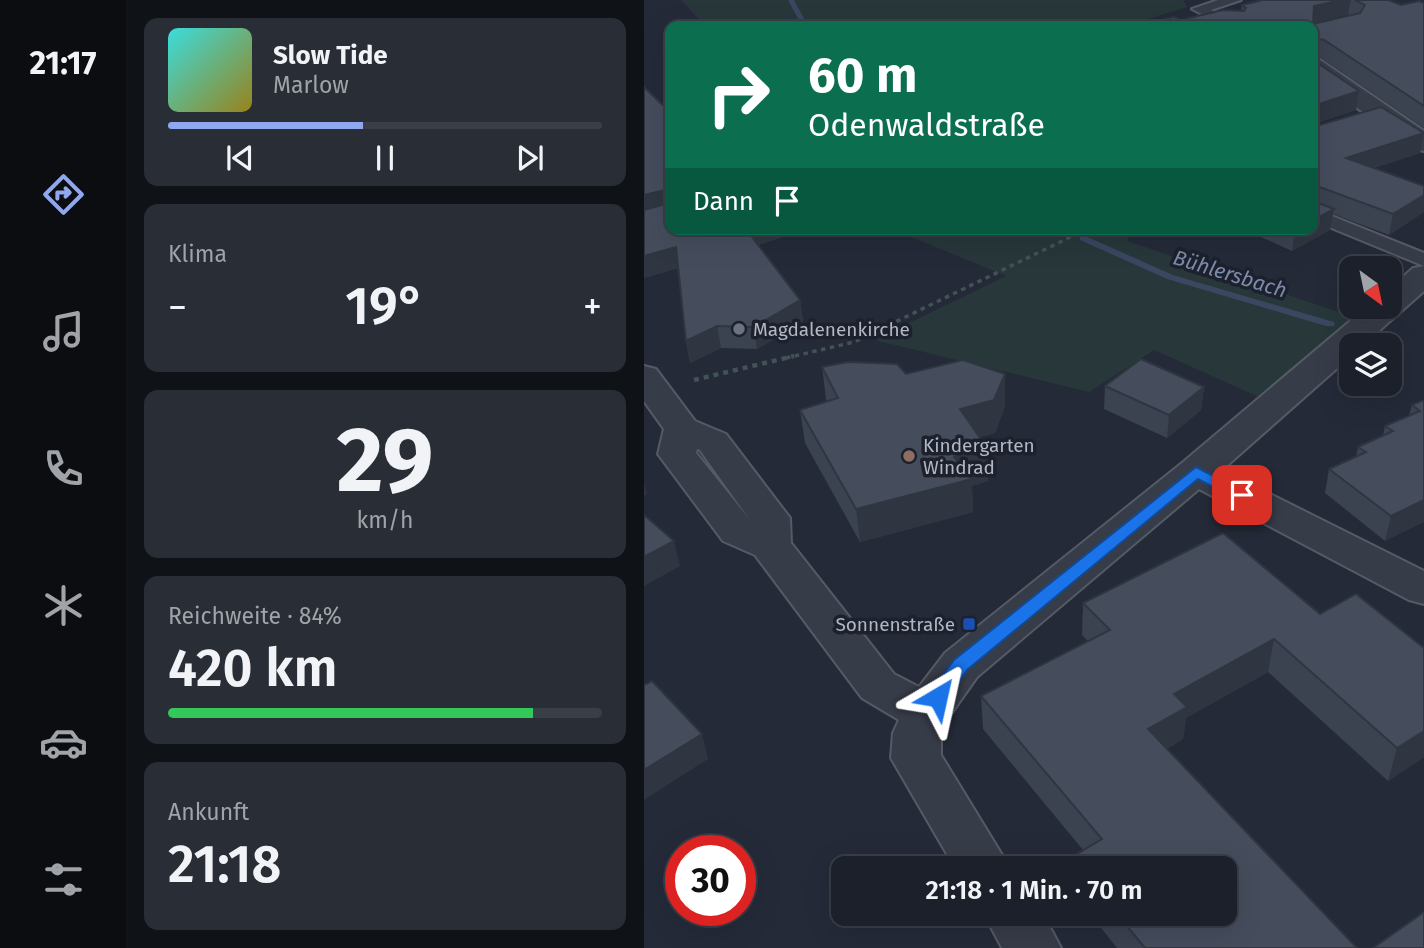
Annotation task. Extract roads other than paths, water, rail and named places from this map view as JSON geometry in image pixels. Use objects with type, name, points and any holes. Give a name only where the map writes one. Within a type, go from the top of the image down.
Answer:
[{"type":"street","points":[[1318,69],[1382,113],[1413,125],[1424,143]]},
{"type":"street","points":[[1347,125],[1382,113]]},
{"type":"street","points":[[1402,294],[1424,275]]},
{"type":"street","points":[[976,856],[916,758],[917,733],[926,713],[961,665],[1196,472],[1374,319]]},
{"type":"street","points":[[650,382],[682,429],[712,442],[770,518],[770,545],[878,687],[926,713]]},
{"type":"street","points":[[1196,472],[1424,589]]},
{"type":"street","points":[[1019,926],[1033,948]]},
{"type":"lane","points":[[1224,21],[1199,9],[1234,0]]},
{"type":"lane","points":[[1318,216],[1424,260]]},
{"type":"waterway","name":"Bühlersbach","points":[[791,0],[802,21]]},
{"type":"waterway","name":"Bühlersbach","points":[[1083,238],[1170,277],[1330,324]]},
{"type":"place","name":"Magdalenenkirche","points":[[739,329]]},
{"type":"place","name":"Kindergarten Windrad","points":[[909,456]]},
{"type":"place","name":"Sonnenstraße","points":[[969,624]]}]
